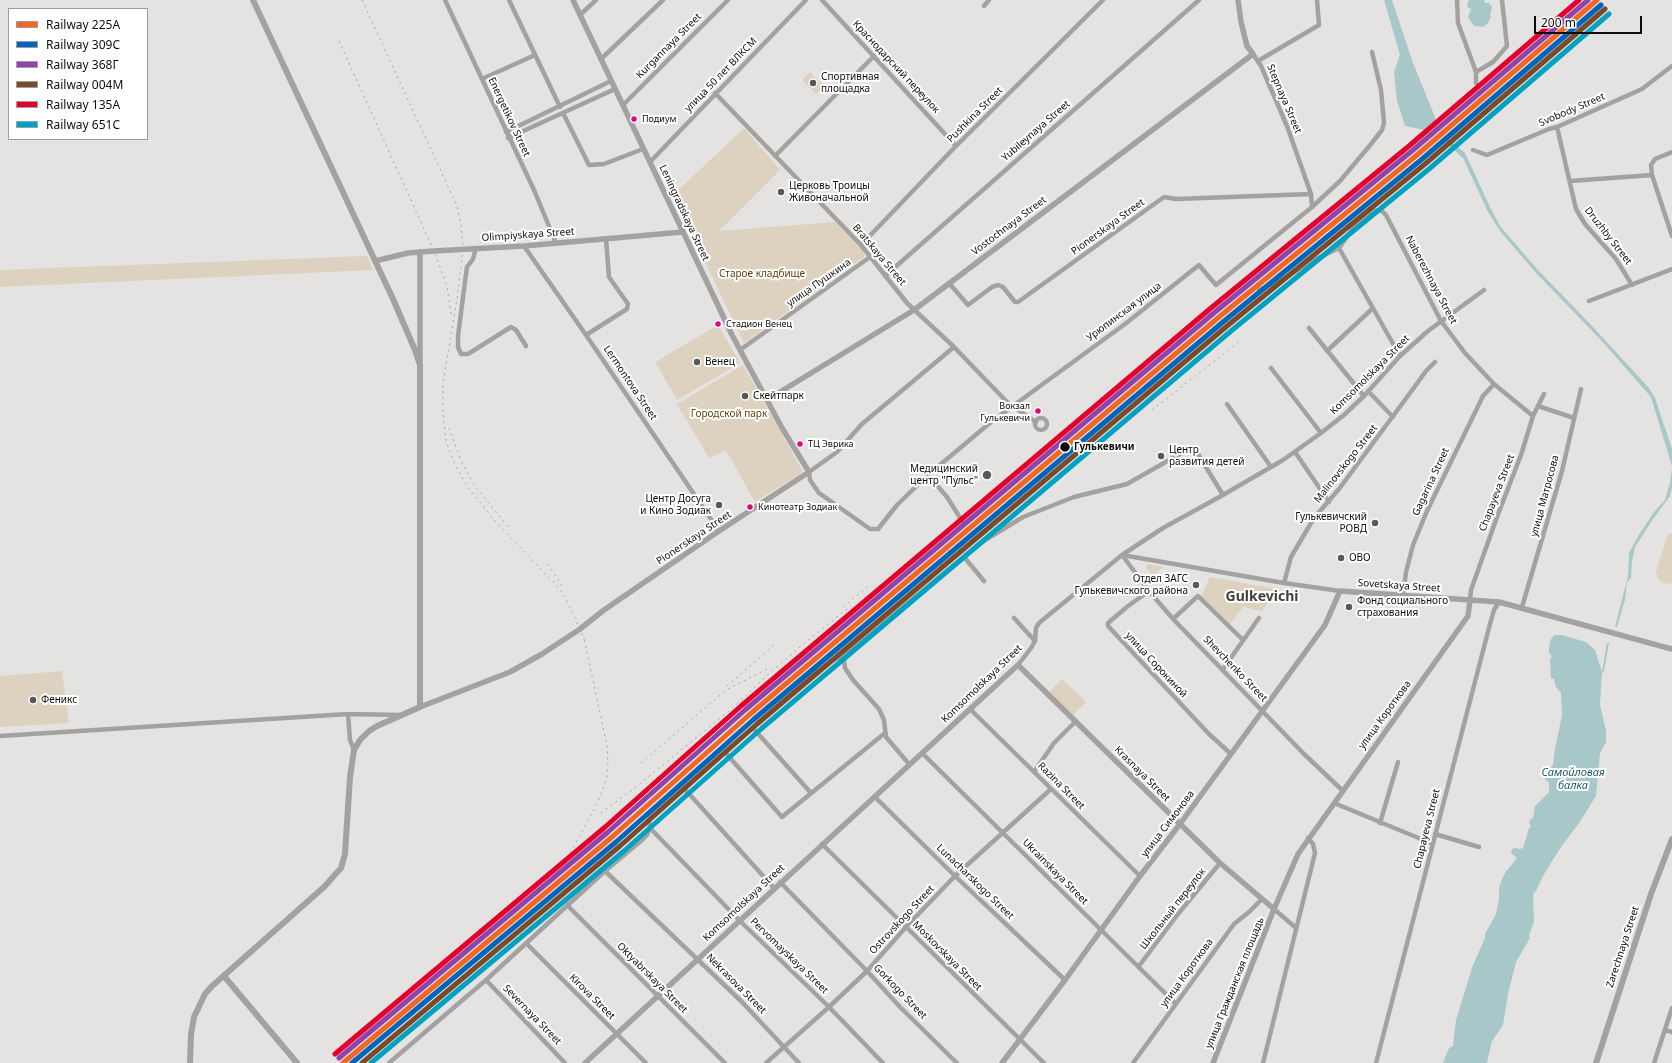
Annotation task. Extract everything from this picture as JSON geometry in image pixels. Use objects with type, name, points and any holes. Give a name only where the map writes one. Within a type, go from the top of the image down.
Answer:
[{"type":"main road","points":[[190,1063],[191,1034],[194,1018],[199,1004],[211,988],[324,887],[341,868],[345,854],[350,777],[354,750],[360,740],[369,731],[420,707],[420,366],[415,350],[375,261],[253,0]]},
{"type":"main road","name":"Zarechnaya Street","points":[[1596,1063],[1651,894],[1672,839]]},
{"type":"main road","points":[[224,976],[297,1063]]},
{"type":"street","name":"Energetikov Street","points":[[445,0],[508,138],[534,190],[556,243]]},
{"type":"street","points":[[509,0],[560,107]]},
{"type":"street","name":"Leningradskaya Street","points":[[573,0],[682,232],[740,350],[809,472]]},
{"type":"street","points":[[580,15],[596,0]]},
{"type":"street","points":[[601,59],[663,0]]},
{"type":"street","name":"Kurgannaya Street","points":[[622,105],[728,0]]},
{"type":"street","name":"улица 50 лет ВЛКСМ","points":[[650,162],[806,0]]},
{"type":"street","name":"Краснодарский переулок","points":[[822,0],[956,146]]},
{"type":"street","points":[[984,6],[989,0]]},
{"type":"street","name":"Pushkina Street","points":[[861,245],[956,146],[1103,0]]},
{"type":"street","name":"Yubileynaya Street","points":[[885,276],[1199,0]]},
{"type":"street","name":"Stepnaya Street","points":[[1238,0],[1240,22],[1247,46],[1258,60],[1287,126],[1310,194],[1312,207]]},
{"type":"street","points":[[1258,60],[1319,25],[1318,0]]},
{"type":"street","points":[[1457,0],[1458,23],[1476,72],[1476,83]]},
{"type":"street","points":[[1476,72],[1493,62],[1507,46],[1502,0]]},
{"type":"street","name":"Урюпинская улица","points":[[809,472],[810,480],[819,493],[870,529],[878,530],[905,496],[991,422],[1125,324],[1199,265],[1216,285],[1312,207],[1340,181],[1382,130],[1384,123],[1384,111],[1372,52]]},
{"type":"street","name":"Vostochnaya Street","points":[[767,400],[914,310],[1253,54]]},
{"type":"street","points":[[482,79],[535,55]]},
{"type":"street","points":[[775,156],[874,56]]},
{"type":"street","name":"Svobody Street","points":[[1473,150],[1487,155],[1557,127],[1642,89],[1672,66]]},
{"type":"street","points":[[506,132],[611,81]]},
{"type":"street","points":[[508,138],[615,88]]},
{"type":"street","name":"Bratskaya Street","points":[[715,93],[861,245],[870,258],[914,310],[954,347],[1012,406],[1036,422]]},
{"type":"street","points":[[563,112],[589,165],[604,164],[643,148]]},
{"type":"street","name":"Druzhby Street","points":[[1557,127],[1576,209],[1585,224],[1616,259],[1632,285]]},
{"type":"street","points":[[1672,152],[1655,159],[1651,165],[1652,175],[1672,236]]},
{"type":"street","points":[[1570,181],[1652,175]]},
{"type":"street","name":"Pionerskaya Street","points":[[949,283],[968,305],[992,287],[998,285],[1003,287],[1014,302],[1018,302],[1164,197],[1176,199],[1310,194]]},
{"type":"street","name":"Naberezhnaya Street","points":[[1339,248],[1358,221],[1372,211],[1381,210],[1386,215],[1441,321],[1465,353],[1494,384],[1533,416]]},
{"type":"street","name":"Olimpiyskaya Street","points":[[375,261],[420,252],[524,246],[682,232]]},
{"type":"street","points":[[586,335],[627,309],[628,304],[609,277],[606,239]]},
{"type":"street","name":"Lermontova Street","points":[[524,246],[719,531]]},
{"type":"street","points":[[476,248],[473,259],[467,267],[466,274],[458,336],[458,347],[461,354],[468,354],[511,327],[516,330],[526,346]]},
{"type":"street","points":[[1259,290],[1285,278],[1312,261],[1339,248],[1400,356]]},
{"type":"street","points":[[420,252],[420,366]]},
{"type":"street","name":"улица Пушкина","points":[[740,350],[870,258]]},
{"type":"street","points":[[1589,301],[1672,269]]},
{"type":"street","name":"Komsomolskaya Street","points":[[585,1063],[740,921],[780,882],[1018,665],[1030,651],[1035,641],[1036,628],[1039,624],[1122,555],[1163,528],[1224,495],[1271,467],[1321,433],[1344,415],[1364,396],[1400,356],[1441,321],[1484,290]]},
{"type":"street","points":[[1327,351],[1373,308]]},
{"type":"street","points":[[1309,328],[1364,396]]},
{"type":"street","name":"Pionerskaya Street","points":[[420,707],[510,672],[542,654],[580,629],[604,610],[837,452],[862,424],[954,347]]},
{"type":"street","name":"Malinovskogo Street","points":[[1284,583],[1292,557],[1314,518],[1329,502],[1422,377],[1435,362]]},
{"type":"street","points":[[1271,368],[1321,433]]},
{"type":"street","name":"Gagarina Street","points":[[1403,595],[1406,572],[1413,545],[1426,511],[1484,396],[1494,384]]},
{"type":"street","name":"улица Матросова","points":[[1522,607],[1556,492],[1581,389]]},
{"type":"street","points":[[1368,391],[1393,417]]},
{"type":"street","name":"Chapayeva Street","points":[[1470,600],[1471,590],[1497,516],[1521,455],[1533,416],[1544,394]]},
{"type":"street","points":[[1227,404],[1271,467]]},
{"type":"street","points":[[1538,406],[1574,418]]},
{"type":"street","points":[[389,1063],[486,980],[605,871],[648,835],[650,828],[649,819],[653,813],[682,786],[753,728],[812,676],[833,660],[846,654],[982,542],[1023,517],[1074,497],[1127,484],[1192,448],[1198,454],[1224,495]]},
{"type":"street","points":[[1295,452],[1329,502]]},
{"type":"street","points":[[928,475],[947,497],[962,521]]},
{"type":"street","name":"Sovetskaya Street","points":[[1122,555],[1284,583],[1340,591],[1500,602],[1672,649]]},
{"type":"street","name":"Shevchenko Street","points":[[1122,555],[1149,591],[1173,619],[1304,754],[1342,790]]},
{"type":"street","points":[[964,557],[984,581]]},
{"type":"street","name":"улица Сорокиной","points":[[1149,591],[1108,623],[1110,630],[1209,734],[1231,754]]},
{"type":"street","name":"улица Симонова","points":[[1002,1063],[1065,980],[1100,930],[1180,824],[1325,625],[1340,591]]},
{"type":"street","points":[[1173,619],[1198,596],[1243,640]]},
{"type":"street","name":"улица Короткова","points":[[1274,909],[1298,854],[1308,838],[1468,616],[1470,600]]},
{"type":"street","name":"Chapayeva Street","points":[[1376,1063],[1490,624],[1494,610],[1500,602]]},
{"type":"street","points":[[1014,618],[1035,641]]},
{"type":"street","points":[[1223,669],[1259,618]]},
{"type":"street","points":[[846,654],[844,661],[845,668],[853,680],[879,709],[884,720],[886,737],[891,745],[909,764]]},
{"type":"street","name":"Krasnaya Street","points":[[1018,665],[1220,863],[1274,909]]},
{"type":"street","name":"Razina Street","points":[[970,709],[1140,876]]},
{"type":"street","points":[[0,736],[348,714],[402,715]]},
{"type":"street","points":[[348,714],[350,740],[354,750]]},
{"type":"street","points":[[1034,772],[1054,744],[1076,721]]},
{"type":"street","points":[[753,728],[811,793]]},
{"type":"street","points":[[724,751],[782,817],[885,733]]},
{"type":"street","name":"Ukrainskaya Street","points":[[922,753],[1176,1004]]},
{"type":"street","points":[[1380,823],[1398,762]]},
{"type":"street","points":[[682,786],[774,888]]},
{"type":"street","name":"Ostrovskogo Street","points":[[766,1063],[867,971],[906,927],[955,876],[1050,789]]},
{"type":"street","name":"Lunacharskogo Street","points":[[875,797],[955,876],[1065,980]]},
{"type":"street","points":[[1334,803],[1433,844]]},
{"type":"street","name":"Pervomayskaya Street","points":[[650,828],[740,921],[829,1007],[883,1063]]},
{"type":"street","points":[[1435,834],[1479,846]]},
{"type":"street","points":[[1263,1063],[1315,853],[1313,844],[1308,838]]},
{"type":"street","name":"Moskovskaya Street","points":[[822,844],[1044,1063]]},
{"type":"street","name":"Школьный переулок","points":[[1139,966],[1178,914],[1220,863]]},
{"type":"street","name":"Nekrasova Street","points":[[605,871],[741,1001],[799,1063]]},
{"type":"street","name":"Gorkogo Street","points":[[780,882],[900,1007],[957,1063]]},
{"type":"street","name":"улица Короткова","points":[[1133,1063],[1234,924],[1262,899]]},
{"type":"street","name":"Oktyabrskaya Street","points":[[568,905],[725,1063]]},
{"type":"street","points":[[1274,909],[1296,928]]},
{"type":"street","name":"улица Гражданская площадь","points":[[1213,1063],[1274,909]]},
{"type":"street","name":"Kirova Street","points":[[526,943],[646,1063]]},
{"type":"street","name":"Severnaya Street","points":[[486,980],[565,1063]]},
{"type":"street","points":[[1654,1063],[1672,1008]]},
{"type":"street","points":[[1665,1030],[1672,1032]]},
{"type":"green space","name":"Спортивная площадка","points":[[810,72],[824,87],[816,94],[802,80]]},
{"type":"green space","name":"Старое кладбище","points":[[744,128],[780,170],[719,231],[835,222],[862,248],[865,256],[744,343],[691,233],[671,197]]},
{"type":"green space","points":[[367,256],[373,270],[0,287],[0,270]]},
{"type":"green space","name":"Венец","points":[[718,325],[740,363],[677,400],[655,362]]},
{"type":"green space","name":"Городской парк","points":[[743,365],[803,472],[755,502],[726,450],[709,458],[677,404]]},
{"type":"green space","points":[[1672,533],[1672,583],[1665,584],[1658,579],[1656,572],[1666,539],[1668,535]]},
{"type":"green space","points":[[1148,564],[1163,567],[1153,577],[1146,567]]},
{"type":"green space","points":[[1210,577],[1277,589],[1262,611],[1243,607],[1229,625],[1201,597]]},
{"type":"green space","name":"Феникс","points":[[62,671],[69,723],[0,727],[0,676]]},
{"type":"green space","points":[[1062,679],[1086,702],[1073,715],[1049,692]]},
{"type":"water","points":[[1384,0],[1392,0],[1413,63],[1437,122],[1425,130],[1405,126],[1397,101],[1394,72],[1400,55]]},
{"type":"water","points":[[1469,0],[1484,0],[1485,3],[1489,3],[1492,7],[1491,17],[1488,23],[1483,27],[1474,26],[1468,17],[1471,9],[1468,8],[1467,5]]},
{"type":"water","points":[[1447,138],[1465,153],[1500,226],[1537,269],[1649,388],[1655,398],[1672,449],[1672,466],[1651,397],[1601,340],[1537,274],[1500,231],[1487,210],[1463,158],[1443,140]]},
{"type":"water","points":[[1672,468],[1672,487],[1670,496],[1635,547],[1631,578],[1627,582],[1625,600],[1617,627],[1615,627],[1628,576],[1629,553],[1654,512],[1665,500],[1670,483]]},
{"type":"water","name":"Самойловая балка","points":[[1554,635],[1562,635],[1586,642],[1595,650],[1602,672],[1607,643],[1609,643],[1604,671],[1602,673],[1600,705],[1606,731],[1606,742],[1600,753],[1596,796],[1579,823],[1561,847],[1533,894],[1534,921],[1529,936],[1530,938],[1516,962],[1508,994],[1503,1025],[1492,1041],[1487,1063],[1443,1063],[1449,1048],[1453,1046],[1456,1020],[1473,965],[1485,938],[1485,934],[1496,914],[1499,899],[1499,888],[1506,871],[1517,858],[1511,853],[1512,849],[1523,848],[1529,828],[1531,827],[1529,822],[1533,818],[1535,806],[1549,792],[1549,782],[1545,780],[1546,774],[1553,765],[1562,715],[1561,693],[1556,687],[1554,679],[1551,678],[1550,659],[1552,656],[1549,653],[1549,649],[1550,641]]},
{"type":"railway","points":[[362,0],[457,206],[461,225],[463,248],[457,299],[443,383],[443,415],[446,441],[455,465],[467,486],[495,521],[559,588],[565,597],[586,644]]},
{"type":"railway","points":[[339,41],[434,251],[447,286],[451,314]]},
{"type":"railway","points":[[1152,410],[1241,340]]},
{"type":"railway","points":[[449,428],[462,463],[475,486],[509,528]]},
{"type":"railway","points":[[548,564],[562,586]]},
{"type":"railway","points":[[843,607],[868,586]]},
{"type":"railway","points":[[601,813],[636,787],[735,706],[763,679],[807,641],[851,606]]},
{"type":"railway","points":[[540,890],[554,876],[572,850],[597,804],[607,776],[607,745],[584,639]]},
{"type":"railway","points":[[727,686],[774,645]]},
{"type":"railway","points":[[641,763],[726,690],[769,668]]},
{"type":"rail line","name":"135А","points":[[335,1054],[604,828],[741,706],[1211,308],[1409,146],[1579,0]]},
{"type":"rail line","name":"368Г","points":[[339,1058],[608,832],[745,710],[1215,312],[1413,150],[1588,0]]},
{"type":"rail line","name":"225А","points":[[343,1063],[612,837],[749,715],[1219,317],[1417,155],[1597,0]]},
{"type":"rail line","name":"309С","points":[[352,1063],[616,842],[753,720],[1223,322],[1421,160],[1601,5]]},
{"type":"rail line","name":"004М","points":[[362,1063],[620,846],[757,724],[1227,326],[1425,164],[1605,9]]},
{"type":"rail line","name":"651С","points":[[371,1063],[624,851],[761,729],[1231,331],[1429,169],[1609,14]]},
{"type":"place","name":"Спортивная площадка","points":[[813,83]]},
{"type":"place","name":"Подиум","points":[[634,119]]},
{"type":"place","name":"Церковь Троицы Живоначальной","points":[[781,192]]},
{"type":"place","name":"Стадион Венец","points":[[718,324]]},
{"type":"place","name":"Венец","points":[[697,362]]},
{"type":"place","name":"Скейтпарк","points":[[745,396]]},
{"type":"place","name":"Вокзал Гулькевичи","points":[[1038,411]]},
{"type":"place","name":"ТЦ Эврика","points":[[800,444]]},
{"type":"place","name":"Гулькевичи","points":[[1065,447]]},
{"type":"place","name":"Центр развития детей","points":[[1161,456]]},
{"type":"place","name":"Медицинский центр \"Пульс\"","points":[[987,475]]},
{"type":"place","name":"Центр Досуга и Кино Зодиак","points":[[719,505]]},
{"type":"place","name":"Кинотеатр Зодиак","points":[[750,507]]},
{"type":"place","name":"Гулькевичский РОВД","points":[[1375,523]]},
{"type":"place","name":"ОВО","points":[[1341,558]]},
{"type":"place","name":"Отдел ЗАГС Гулькевичского района","points":[[1196,585]]},
{"type":"place","name":"Фонд социального страхования","points":[[1349,607]]},
{"type":"place","name":"Феникс","points":[[33,700]]},
{"type":"district","name":"Gulkevichi","points":[[1262,597]]}]
